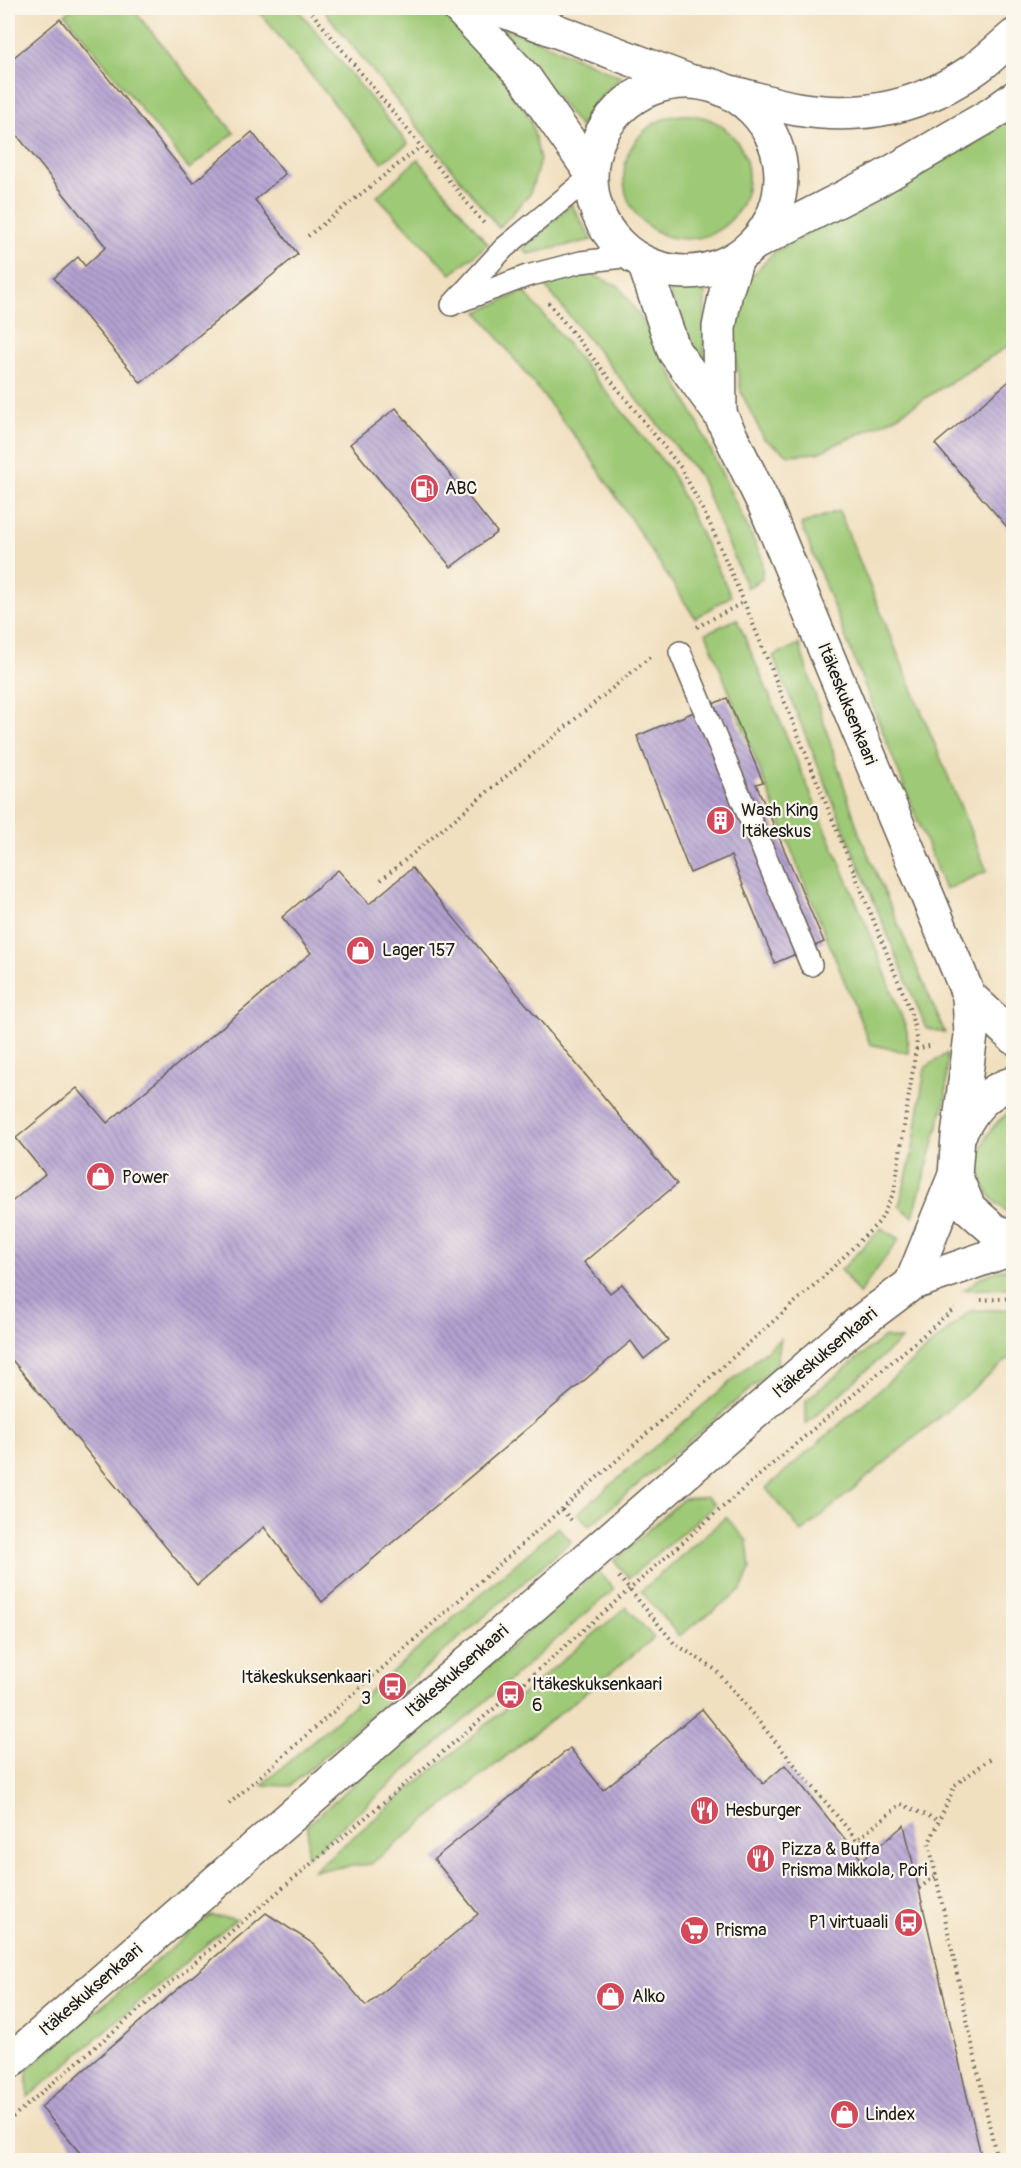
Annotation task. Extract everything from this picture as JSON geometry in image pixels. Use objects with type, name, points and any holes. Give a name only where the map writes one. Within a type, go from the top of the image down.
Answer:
[{"type":"street","points":[[459,8],[525,78],[590,174]]},
{"type":"street","points":[[496,8],[689,81],[796,109],[847,113],[892,108],[935,92],[979,66],[1014,36]]},
{"type":"street","points":[[689,81],[653,87],[622,106],[600,135],[590,174],[596,212],[610,236],[637,259],[675,273],[707,271],[878,180],[992,114],[1014,98]]},
{"type":"street","points":[[730,92],[754,110],[771,133],[781,160],[782,190],[773,218],[747,250]]},
{"type":"street","name":"Itäkeskuksenkaari","points":[[720,414],[719,327],[726,292],[747,250]]},
{"type":"street","name":"Itäkeskuksenkaari","points":[[637,259],[674,351],[720,414],[766,508],[969,996],[971,1035],[955,1175]]},
{"type":"street","name":"Itäkeskuksenkaari","points":[[969,996],[1014,1038]]},
{"type":"street","points":[[958,1136],[973,1108],[998,1088],[1014,1083]]},
{"type":"street","points":[[955,1175],[969,1208],[995,1232],[1014,1238]]},
{"type":"street","points":[[910,1284],[955,1175]]},
{"type":"street","name":"Itäkeskuksenkaari","points":[[8,2062],[851,1329],[910,1284],[1014,1248]]},
{"type":"lane","points":[[590,174],[504,248],[452,305],[527,276],[581,262],[637,259]]},
{"type":"lane","points":[[680,652],[811,965]]},
{"type":"path","points":[[308,8],[504,248]]},
{"type":"path","points":[[308,236],[420,147]]},
{"type":"path","points":[[229,1804],[820,1280],[880,1221],[894,1192],[917,1038],[910,1010],[744,602],[710,524],[681,468],[527,276]]},
{"type":"path","points":[[690,631],[744,602]]},
{"type":"path","points":[[381,880],[658,652]]},
{"type":"path","points":[[974,1300],[1014,1298]]},
{"type":"path","points":[[8,2121],[502,1702],[742,1490],[955,1308]]},
{"type":"path","points":[[674,1643],[716,1670],[857,1840],[901,1804],[940,1821]]},
{"type":"path","points":[[990,1759],[955,1785],[930,1844],[997,2160]]},
{"type":"path","points":[[919,1887],[936,1876]]},
{"type":"green space","points":[[73,8],[132,8],[234,133],[189,169],[65,14]]},
{"type":"green space","points":[[256,8],[297,8],[408,144],[382,162]]},
{"type":"green space","points":[[322,8],[433,8],[462,28],[500,70],[531,120],[540,160],[530,194],[499,228]]},
{"type":"green space","points":[[500,24],[621,77],[597,101],[580,127]]},
{"type":"green space","points":[[686,115],[710,120],[730,133],[743,153],[748,177],[743,201],[730,221],[710,234],[686,239],[662,234],[642,221],[629,201],[624,177],[629,153],[642,133],[662,120]]},
{"type":"green space","points":[[1013,115],[1013,343],[892,419],[817,453],[789,455],[764,439],[741,392],[731,332],[743,286],[774,252],[988,133]]},
{"type":"green space","points":[[418,159],[488,244],[451,274],[377,196]]},
{"type":"green space","points":[[571,204],[592,240],[528,254],[523,249]]},
{"type":"green space","points":[[590,274],[619,286],[647,327],[695,417],[762,558],[762,579],[747,588],[699,475],[544,285]]},
{"type":"green space","points":[[666,287],[705,287],[704,368]]},
{"type":"green space","points":[[524,291],[670,470],[731,596],[695,618],[587,452],[478,312]]},
{"type":"green space","points":[[839,511],[987,871],[945,890],[801,524]]},
{"type":"green space","points":[[737,619],[873,941],[907,1031],[908,1053],[870,1044],[798,867],[706,633]]},
{"type":"green space","points":[[799,644],[859,833],[945,1033],[926,1028],[773,656]]},
{"type":"green space","points":[[947,1053],[946,1097],[913,1217],[899,1206],[912,1155],[925,1068]]},
{"type":"green space","points":[[1013,1110],[1013,1215],[998,1205],[988,1192],[981,1178],[980,1163],[982,1148],[988,1134]]},
{"type":"green space","points":[[881,1228],[899,1239],[859,1294],[841,1270]]},
{"type":"green space","points":[[1013,1266],[1013,1288],[964,1290],[983,1276]]},
{"type":"green space","points":[[1013,1309],[1013,1355],[802,1532],[766,1488],[970,1311]]},
{"type":"green space","points":[[884,1337],[901,1340],[806,1424],[806,1400]]},
{"type":"green space","points":[[781,1338],[776,1367],[589,1526],[578,1513]]},
{"type":"green space","points":[[707,1497],[715,1505],[629,1578],[614,1561],[683,1499]]},
{"type":"green space","points":[[726,1517],[747,1541],[750,1569],[741,1590],[679,1636],[641,1591]]},
{"type":"green space","points":[[558,1527],[571,1541],[290,1786],[262,1785]]},
{"type":"green space","points":[[598,1571],[614,1589],[307,1857],[308,1824]]},
{"type":"green space","points":[[626,1607],[654,1638],[371,1864],[314,1870]]},
{"type":"green space","points":[[210,1916],[236,1919],[28,2097],[27,2069]]},
{"type":"building","points":[[60,19],[193,183],[252,132],[285,174],[255,200],[298,254],[141,383],[54,278],[78,257],[85,266],[106,247],[8,124],[8,62]]},
{"type":"building","points":[[1014,377],[1014,535],[935,444]]},
{"type":"building","name":"ABC","points":[[396,408],[497,532],[451,567],[350,444]]},
{"type":"building","name":"Wash King Itäkeskus","points":[[727,698],[763,782],[756,784],[824,942],[775,963],[731,856],[690,873],[637,736]]},
{"type":"building","points":[[412,868],[677,1184],[584,1262],[610,1293],[622,1284],[668,1340],[644,1359],[631,1341],[322,1602],[264,1527],[197,1585],[8,1355],[8,1205],[45,1174],[16,1138],[77,1088],[107,1123],[311,953],[282,917],[338,870],[369,904]]},
{"type":"building","name":"Prisma","points":[[702,1709],[763,1784],[785,1765],[862,1860],[904,1825],[982,2160],[86,2160],[41,2107],[266,1913],[315,1945],[366,2006],[478,1914],[434,1859],[570,1748],[603,1790]]},
{"type":"place","name":"ABC","points":[[424,488]]},
{"type":"place","name":"Wash King Itäkeskus","points":[[720,820]]},
{"type":"place","name":"Lager 157","points":[[361,950]]},
{"type":"place","name":"Power","points":[[101,1177]]},
{"type":"place","name":"Itäkeskuksenkaari 3","points":[[392,1687]]},
{"type":"place","name":"Itäkeskuksenkaari 6","points":[[511,1694]]},
{"type":"place","name":"Hesburger","points":[[704,1810]]},
{"type":"place","name":"Pizza & Buffa Prisma Mikkola, Pori","points":[[760,1859]]},
{"type":"place","name":"P1 virtuaali","points":[[909,1922]]},
{"type":"place","name":"Prisma","points":[[694,1930]]},
{"type":"place","name":"Alko","points":[[611,1996]]},
{"type":"place","name":"Lindex","points":[[844,2114]]}]
